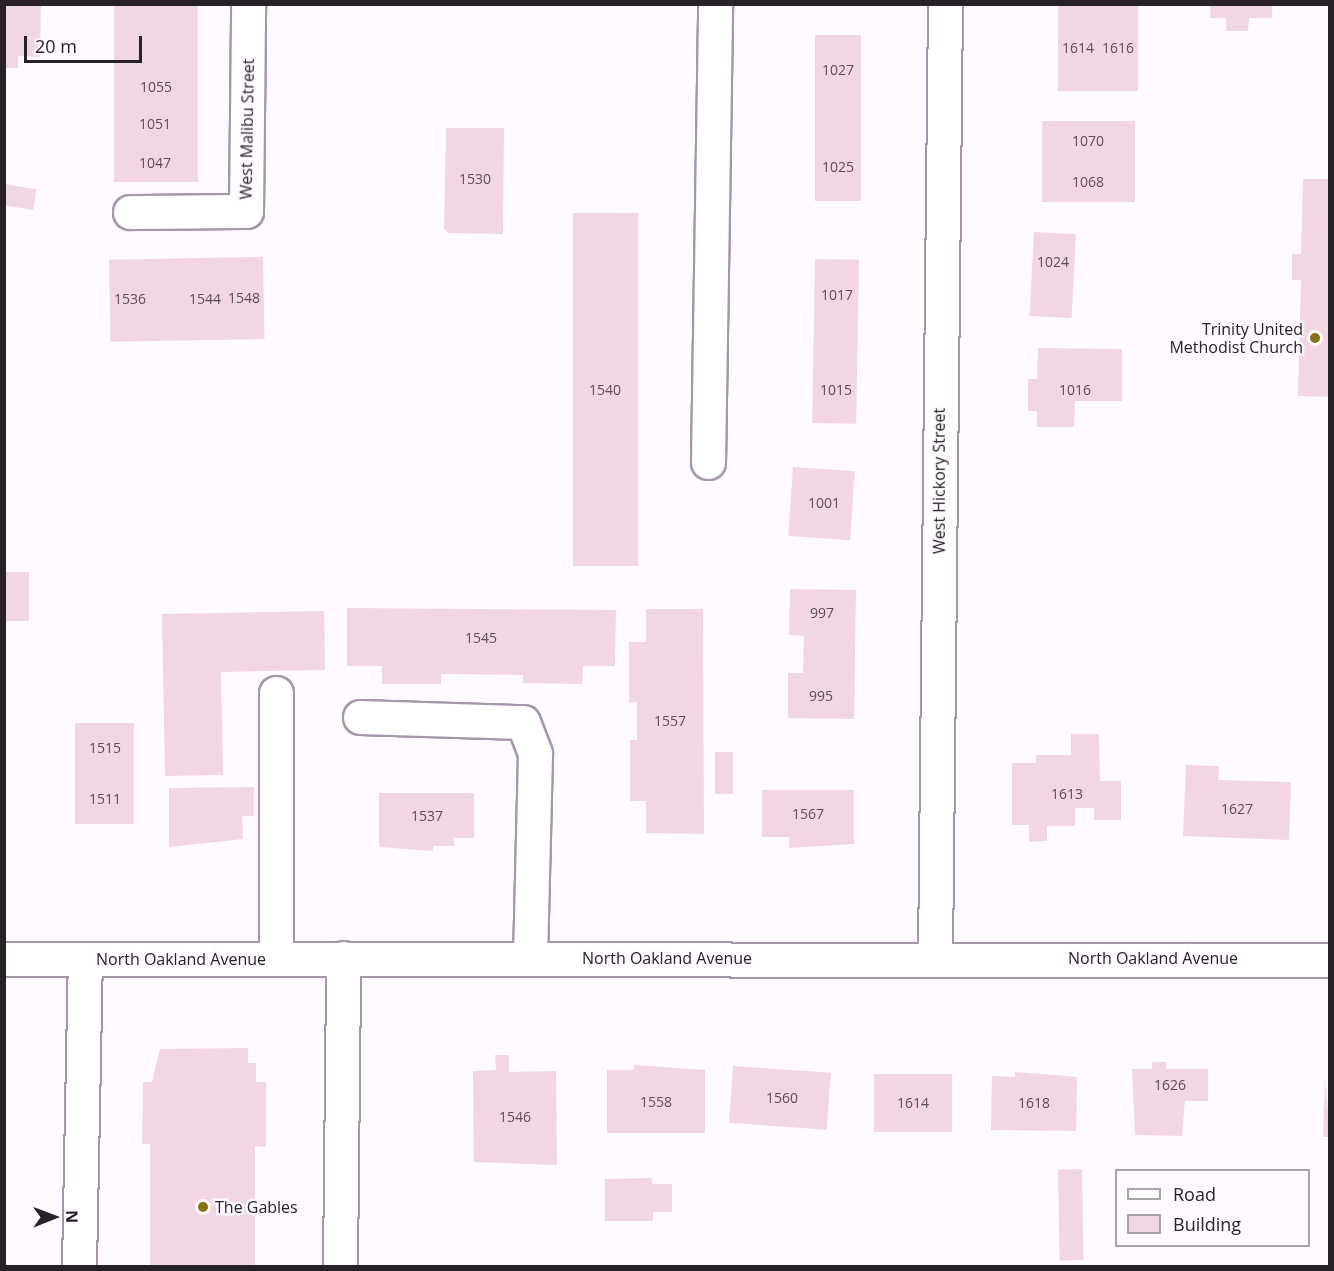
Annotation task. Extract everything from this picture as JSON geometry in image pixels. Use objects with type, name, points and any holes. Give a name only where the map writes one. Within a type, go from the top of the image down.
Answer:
[{"type":"street","name":"West Malibu Street","points":[[130,212],[246,211],[248,4]]},
{"type":"street","points":[[708,462],[715,4]]},
{"type":"street","name":"West Hickory Street","points":[[935,957],[945,4]]},
{"type":"street","points":[[276,693],[276,958]]},
{"type":"street","points":[[360,717],[523,722],[535,754],[530,958]]},
{"type":"street","name":"North Oakland Avenue","points":[[4,959],[935,957],[1329,960]]},
{"type":"street","points":[[340,1266],[343,958]]},
{"type":"street","points":[[79,1266],[85,959]]},
{"type":"building","points":[[4,4],[41,4],[40,57],[18,56],[18,68],[4,68]]},
{"type":"building","points":[[114,4],[198,4],[198,182],[114,182]]},
{"type":"building","points":[[1058,4],[1138,4],[1138,91],[1058,91]]},
{"type":"building","points":[[1211,4],[1272,4],[1272,18],[1249,18],[1248,31],[1226,31],[1226,18],[1210,18]]},
{"type":"building","points":[[815,35],[861,35],[861,201],[815,201]]},
{"type":"building","points":[[1042,121],[1135,121],[1135,202],[1042,202]]},
{"type":"building","points":[[446,128],[504,128],[503,234],[448,233],[444,229]]},
{"type":"building","name":"Trinity United Methodist Church","points":[[1303,179],[1330,179],[1330,397],[1298,396],[1301,280],[1292,280],[1292,254],[1301,254]]},
{"type":"building","points":[[4,184],[37,189],[33,210],[4,205]]},
{"type":"building","points":[[573,213],[638,213],[638,566],[573,566]]},
{"type":"building","points":[[1034,232],[1076,234],[1072,318],[1030,316]]},
{"type":"building","points":[[263,257],[264,339],[110,342],[109,260]]},
{"type":"building","points":[[815,259],[859,260],[856,424],[812,423]]},
{"type":"building","points":[[1038,348],[1122,349],[1122,401],[1075,401],[1074,427],[1037,427],[1037,411],[1028,411],[1028,379],[1037,379]]},
{"type":"building","points":[[793,467],[855,471],[850,540],[788,536]]},
{"type":"building","points":[[4,572],[29,572],[29,621],[4,621]]},
{"type":"building","points":[[790,589],[856,590],[854,719],[788,718],[788,673],[803,673],[804,636],[789,635]]},
{"type":"building","points":[[347,608],[616,610],[615,666],[583,666],[582,684],[523,683],[523,675],[441,674],[441,684],[382,684],[382,666],[347,666]]},
{"type":"building","points":[[646,609],[703,609],[704,834],[646,833],[646,801],[630,801],[630,740],[637,740],[637,702],[629,703],[629,642],[646,642]]},
{"type":"building","points":[[324,611],[325,670],[221,672],[223,775],[165,776],[162,614]]},
{"type":"building","points":[[75,723],[134,723],[134,824],[75,824]]},
{"type":"building","points":[[1071,734],[1099,734],[1100,781],[1121,781],[1121,820],[1094,820],[1094,808],[1075,808],[1075,826],[1047,826],[1047,841],[1029,842],[1029,825],[1012,825],[1012,763],[1036,763],[1036,755],[1071,755]]},
{"type":"building","points":[[715,752],[733,752],[733,794],[715,794]]},
{"type":"building","points":[[1186,765],[1219,766],[1218,780],[1291,782],[1289,840],[1183,836]]},
{"type":"building","points":[[254,787],[254,816],[242,816],[243,839],[169,847],[169,788]]},
{"type":"building","points":[[762,790],[854,790],[854,844],[789,848],[789,837],[762,837]]},
{"type":"building","points":[[379,793],[474,793],[474,838],[454,838],[454,846],[433,846],[433,851],[379,847]]},
{"type":"building","name":"The Gables","points":[[248,1048],[248,1063],[256,1063],[256,1082],[266,1082],[266,1147],[255,1146],[255,1266],[150,1266],[150,1144],[142,1144],[143,1082],[152,1082],[160,1049]]},
{"type":"building","points":[[495,1055],[509,1055],[509,1072],[556,1071],[557,1165],[474,1162],[473,1071],[496,1070]]},
{"type":"building","points":[[1152,1062],[1166,1062],[1166,1069],[1208,1069],[1208,1101],[1185,1101],[1182,1136],[1135,1135],[1132,1069],[1152,1069]]},
{"type":"building","points":[[634,1065],[705,1070],[705,1133],[607,1133],[607,1070],[634,1070]]},
{"type":"building","points":[[733,1066],[831,1073],[827,1130],[729,1123]]},
{"type":"building","points":[[1015,1072],[1077,1077],[1076,1131],[991,1130],[992,1076],[1015,1077]]},
{"type":"building","points":[[874,1074],[952,1074],[952,1132],[874,1132]]},
{"type":"building","points":[[1325,1077],[1330,1137],[1323,1137]]},
{"type":"building","points":[[1058,1169],[1082,1169],[1084,1260],[1060,1260]]},
{"type":"building","points":[[652,1178],[652,1184],[672,1184],[672,1212],[653,1212],[653,1221],[605,1221],[605,1179]]},
{"type":"place","name":"Trinity United Methodist Church","points":[[1315,338]]},
{"type":"place","name":"The Gables","points":[[203,1207]]}]
